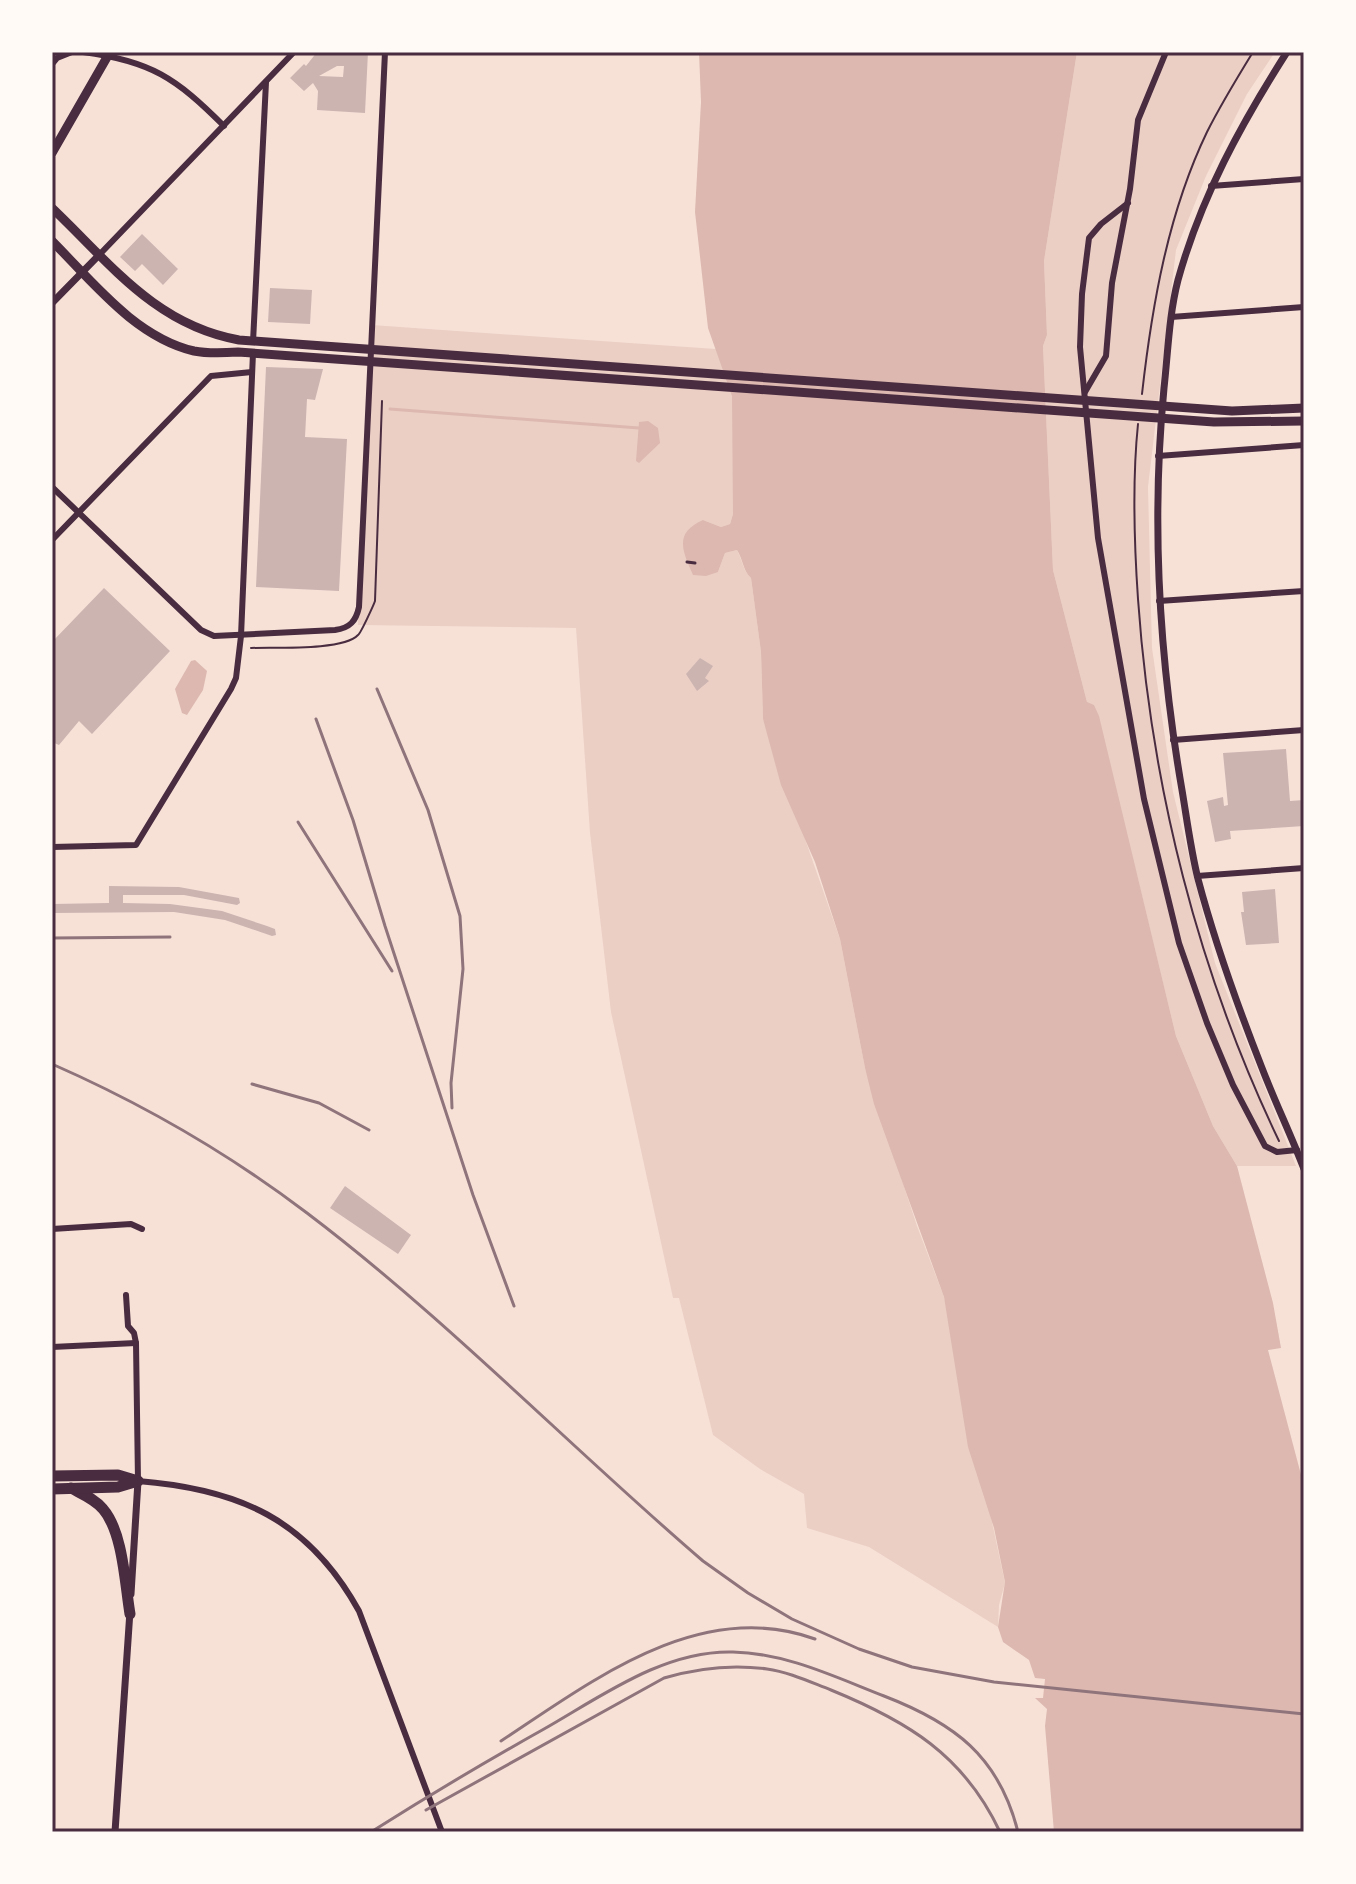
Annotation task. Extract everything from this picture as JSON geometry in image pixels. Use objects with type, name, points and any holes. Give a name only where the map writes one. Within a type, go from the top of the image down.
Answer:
[{"type":"highway","points":[[52,1476],[118,1475],[138,1481]]},
{"type":"highway","points":[[52,1489],[118,1487],[138,1481]]},
{"type":"highway","points":[[71,1488],[90,1497],[114,1526],[130,1614]]},
{"type":"main road","points":[[52,153],[109,54]]},
{"type":"main road","points":[[52,208],[135,290],[171,316],[202,331],[239,340],[1152,405],[1249,411],[1304,408]]},
{"type":"main road","points":[[52,241],[130,318],[165,340],[205,353],[238,352],[1248,423],[1304,421]]},
{"type":"street","points":[[52,64],[57,58],[72,52]]},
{"type":"street","points":[[83,52],[109,54],[172,78],[224,126]]},
{"type":"street","points":[[52,303],[294,52]]},
{"type":"street","points":[[52,487],[201,630],[214,636],[241,636],[335,630],[350,626],[357,615],[385,52]]},
{"type":"street","points":[[1084,403],[1089,384],[1106,356],[1112,283],[1128,203],[1138,120],[1166,52]]},
{"type":"street","points":[[1298,52],[1287,52],[1244,119],[1211,186],[1181,270],[1171,317],[1158,456],[1159,601],[1173,740],[1197,876],[1257,1055],[1301,1150],[1304,1169]]},
{"type":"street","points":[[52,847],[136,845],[236,678],[241,636],[266,82]]},
{"type":"street","points":[[1211,186],[1304,179]]},
{"type":"street","points":[[1128,203],[1089,238],[1080,347],[1102,560],[1144,799],[1172,920],[1207,1023],[1260,1140],[1271,1150],[1301,1150]]},
{"type":"street","points":[[1171,317],[1304,307]]},
{"type":"street","points":[[52,540],[211,376],[252,372]]},
{"type":"street","points":[[1158,456],[1304,445]]},
{"type":"street","points":[[1159,601],[1304,591]]},
{"type":"street","points":[[1173,740],[1304,730]]},
{"type":"street","points":[[1197,876],[1304,868]]},
{"type":"street","points":[[52,1229],[131,1224],[142,1229]]},
{"type":"street","points":[[115,1832],[138,1481],[136,1343],[134,1333],[128,1326],[126,1295]]},
{"type":"street","points":[[52,1347],[136,1343]]},
{"type":"street","points":[[138,1481],[182,1485],[238,1500],[282,1522],[301,1537],[346,1588],[359,1611],[442,1832]]},
{"type":"lane","points":[[687,562],[695,563]]},
{"type":"shaded area","points":[[699,52],[1077,52],[1044,261],[1047,335],[1043,346],[1053,570],[1087,702],[1094,705],[1099,716],[1176,1036],[1213,1126],[1237,1166],[1273,1303],[1281,1348],[1268,1350],[1304,1486],[1304,1832],[1054,1832],[1045,1726],[1047,1709],[1035,1698],[1043,1698],[1045,1679],[1035,1678],[1029,1660],[1003,1642],[998,1627],[1005,1582],[994,1528],[968,1447],[944,1297],[874,1104],[840,939],[815,862],[781,785],[763,719],[761,652],[751,578],[737,550],[725,553],[718,572],[706,576],[693,575],[684,550],[684,537],[694,525],[703,520],[721,527],[730,524],[733,514],[732,396],[708,328],[695,212],[701,102]]},
{"type":"shaded area","points":[[1077,52],[1275,52],[1247,94],[1206,176],[1176,250],[1148,487],[1152,648],[1173,792],[1215,963],[1296,1166],[1237,1166],[1213,1126],[1176,1036],[1137,875],[1053,570],[1043,346],[1047,335],[1044,261]]},
{"type":"shaded area","points":[[372,325],[716,349],[733,396],[733,514],[730,524],[721,527],[703,520],[718,572],[725,553],[737,550],[751,578],[761,652],[763,719],[840,939],[865,1068],[944,1297],[1005,1583],[999,1605],[998,1627],[869,1547],[807,1528],[804,1494],[760,1469],[713,1435],[679,1298],[673,1298],[611,1012],[590,833],[576,628],[358,625]]},
{"type":"shaded area","points":[[648,421],[658,428],[660,443],[639,463],[636,461],[639,422]]},
{"type":"shaded area","points":[[195,660],[207,671],[203,690],[187,715],[182,713],[175,689],[191,661]]},
{"type":"building","points":[[317,52],[368,52],[365,113],[317,110],[318,91],[313,83],[304,91],[290,78],[304,64],[306,66]],"holes":[[[337,66],[344,66],[343,77],[319,76]]]},
{"type":"building","points":[[142,234],[178,269],[163,285],[142,264],[135,271],[120,257]]},
{"type":"building","points":[[270,288],[312,290],[310,324],[268,322]]},
{"type":"building","points":[[266,367],[323,369],[315,400],[307,399],[305,437],[347,439],[339,591],[256,587]]},
{"type":"building","points":[[104,588],[170,651],[92,734],[79,721],[59,745],[52,742],[52,642]]},
{"type":"building","points":[[700,658],[713,666],[705,678],[709,681],[697,691],[686,674]]},
{"type":"building","points":[[1286,749],[1290,801],[1304,800],[1304,826],[1230,831],[1231,839],[1215,842],[1207,801],[1223,797],[1224,806],[1228,805],[1223,753]]},
{"type":"building","points":[[109,886],[179,887],[239,898],[237,905],[184,895],[123,895],[123,903],[170,904],[222,911],[275,929],[276,935],[225,920],[174,912],[52,913],[52,904],[109,903]]},
{"type":"building","points":[[1275,889],[1279,943],[1246,945],[1241,912],[1244,912],[1242,892]]},
{"type":"building","points":[[345,1186],[411,1235],[398,1254],[330,1208]]},
{"type":"waterway","points":[[390,409],[639,428]]},
{"type":"railway","points":[[377,689],[428,810],[460,916],[463,969],[451,1083],[452,1108]]},
{"type":"railway","points":[[316,719],[353,820],[473,1195],[514,1306]]},
{"type":"railway","points":[[298,822],[392,971]]},
{"type":"railway","points":[[52,938],[170,937]]},
{"type":"railway","points":[[52,1064],[184,1131],[247,1170],[307,1213],[409,1296],[703,1561],[792,1619],[859,1649],[912,1667],[994,1682],[1304,1714]]},
{"type":"railway","points":[[252,1084],[319,1103],[369,1130]]},
{"type":"railway","points":[[501,1741],[610,1671],[689,1637],[730,1629],[772,1629],[815,1639]]},
{"type":"railway","points":[[371,1832],[634,1677],[683,1659],[707,1653],[733,1652],[753,1653],[810,1667],[932,1718],[952,1731],[986,1763],[1010,1805],[1018,1832]]},
{"type":"railway","points":[[426,1810],[664,1678],[702,1669],[740,1667],[775,1670],[799,1678],[859,1702],[908,1728],[951,1761],[986,1805],[1000,1832]]}]
